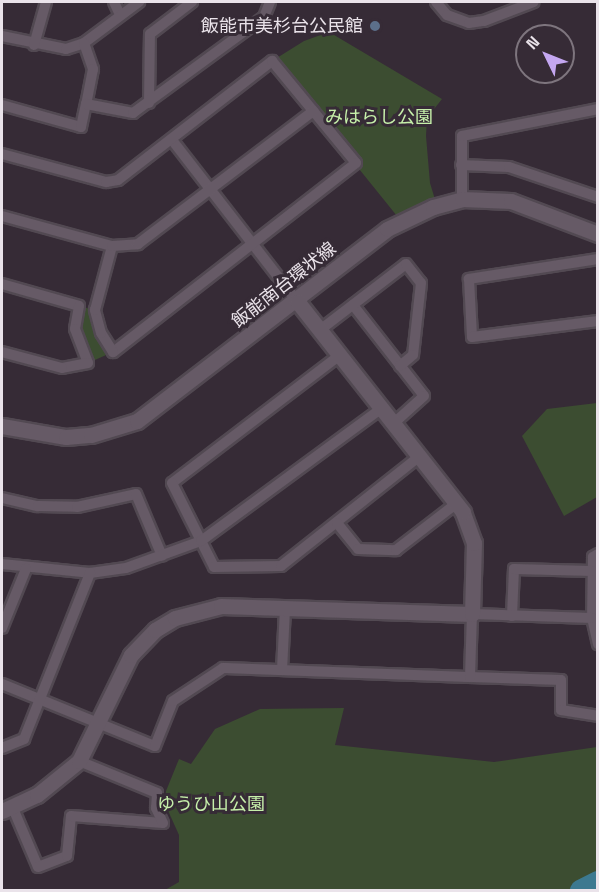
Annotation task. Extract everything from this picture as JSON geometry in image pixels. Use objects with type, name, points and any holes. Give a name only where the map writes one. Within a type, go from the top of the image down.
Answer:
[{"type":"street","points":[[34,45],[46,2]]},
{"type":"street","points":[[114,2],[120,15]]},
{"type":"street","points":[[2,36],[34,45],[66,49],[84,43],[139,2]]},
{"type":"street","points":[[149,103],[150,34],[192,2]]},
{"type":"street","points":[[86,104],[126,114],[149,103],[264,17],[270,2]]},
{"type":"street","points":[[436,2],[447,15],[469,23],[505,6],[534,2]]},
{"type":"street","points":[[2,105],[81,127],[93,69],[84,43]]},
{"type":"street","points":[[2,154],[111,182],[118,180],[272,61],[356,164],[112,352],[101,333],[95,310],[112,246]]},
{"type":"street","points":[[462,199],[462,136],[597,109]]},
{"type":"street","points":[[2,216],[112,246],[138,244],[152,237],[314,111]]},
{"type":"street","points":[[172,140],[457,503],[469,524],[474,543],[470,677]]},
{"type":"street","points":[[462,165],[509,167],[597,197]]},
{"type":"street","name":"飯能南台環状線","points":[[2,426],[66,437],[91,435],[137,421],[297,301],[387,229],[433,207],[462,199],[512,201],[597,234]]},
{"type":"street","points":[[597,259],[469,279],[472,337],[597,321]]},
{"type":"street","points":[[320,330],[406,264],[421,283],[413,355],[400,366]]},
{"type":"street","points":[[2,284],[79,306],[75,329],[88,363],[63,368],[2,352]]},
{"type":"street","points":[[353,305],[424,396],[394,423]]},
{"type":"street","points":[[340,355],[172,483],[214,567],[280,566],[420,456]]},
{"type":"street","points":[[2,564],[26,569],[90,573],[126,568],[201,541],[382,408]]},
{"type":"street","points":[[2,498],[38,506],[78,507],[136,494],[162,556]]},
{"type":"street","points":[[337,523],[358,549],[396,550],[457,503]]},
{"type":"street","points":[[597,554],[593,557],[592,571],[592,618],[597,644]]},
{"type":"street","points":[[2,628],[26,569]]},
{"type":"street","points":[[512,616],[514,569],[592,571]]},
{"type":"street","points":[[2,747],[24,739],[90,573]]},
{"type":"street","points":[[79,761],[157,793],[156,808],[163,823],[71,816],[67,856],[38,867],[7,809],[61,780],[79,761],[100,723],[131,655],[166,623],[211,607],[592,618]]},
{"type":"street","points":[[282,670],[285,609]]},
{"type":"street","points":[[2,684],[155,746],[172,701],[223,668],[561,680],[561,710],[597,716]]},
{"type":"green space","name":"みはらし公園","points":[[329,32],[442,99],[427,118],[426,136],[430,183],[437,206],[401,221],[272,61],[304,41]]},
{"type":"green space","points":[[79,306],[95,310],[113,352],[88,363],[76,316]]},
{"type":"green space","points":[[597,403],[597,497],[564,516],[522,436],[547,409]]},
{"type":"green space","name":"ゆうひ山公園","points":[[344,708],[335,745],[494,762],[597,747],[597,890],[165,890],[179,882],[179,835],[165,804],[166,791],[179,759],[191,764],[215,729],[260,709]]},
{"type":"waterway","points":[[580,890],[598,881]]},
{"type":"place","name":"飯能市美杉台公民館","points":[[375,26]]}]
